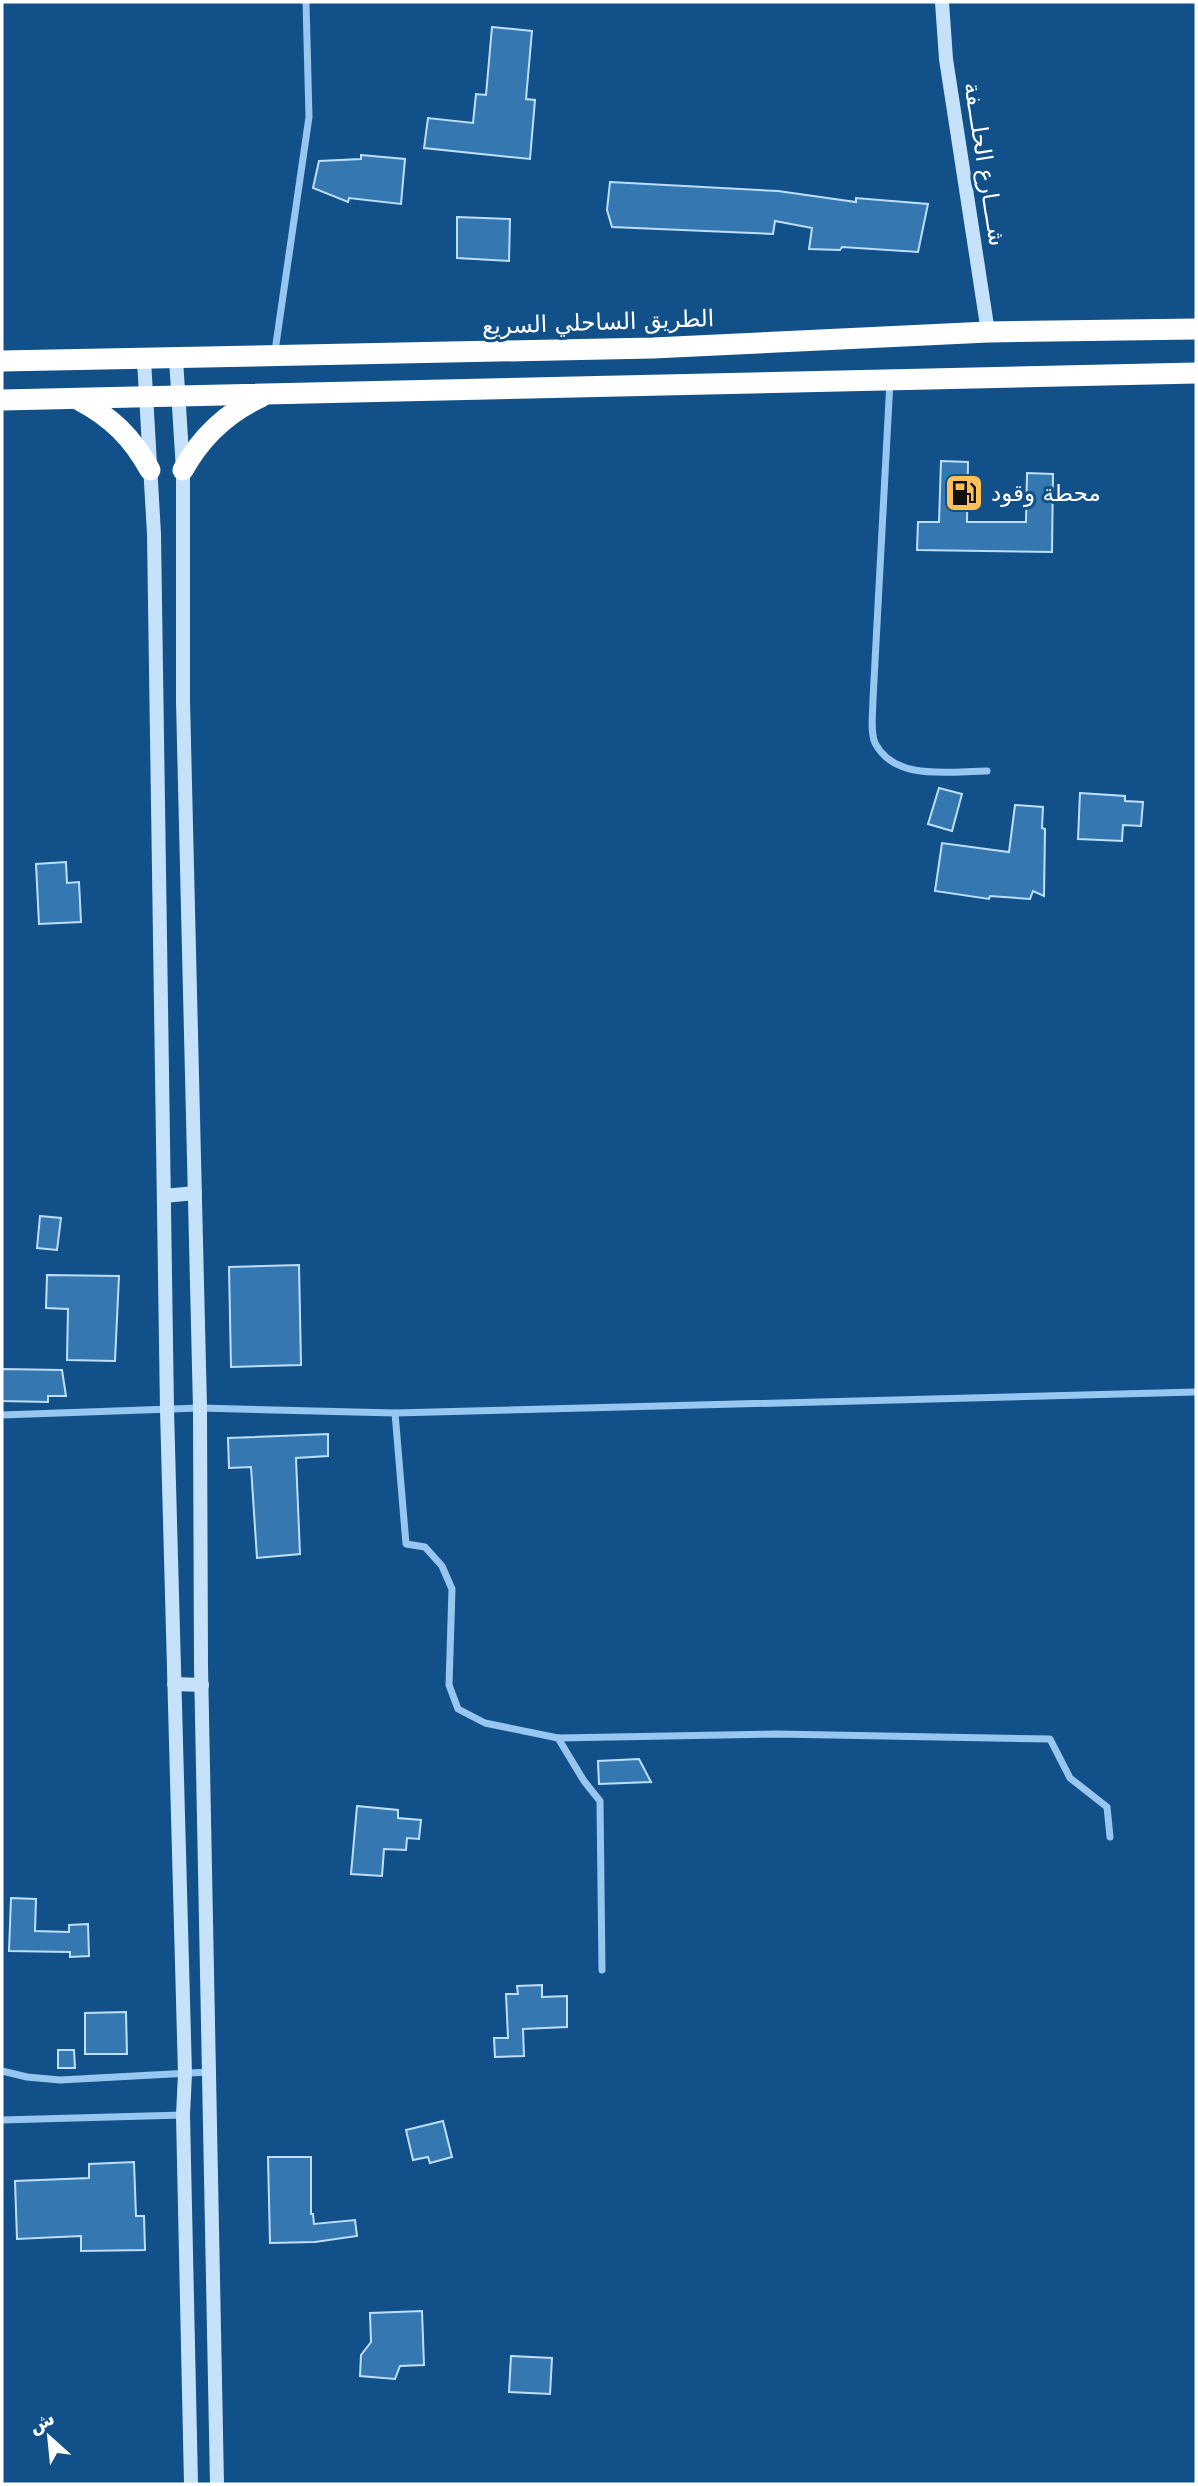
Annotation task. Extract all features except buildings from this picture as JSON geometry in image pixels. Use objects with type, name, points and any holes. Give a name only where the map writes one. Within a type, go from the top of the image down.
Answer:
[{"type":"highway","name":"الطريق الساحلي السريع","points":[[2,362],[653,348],[988,332],[1196,330]]},
{"type":"highway","points":[[2,400],[1196,373]]},
{"type":"highway","points":[[183,470],[198,446],[217,425],[232,413],[265,395]]},
{"type":"highway","points":[[79,400],[113,421],[128,435],[150,470]]},
{"type":"street","points":[[275,356],[309,117],[306,2]]},
{"type":"street","name":"شــــارع الحلـــفة","points":[[942,2],[946,59],[988,332]]},
{"type":"street","points":[[176,359],[183,470],[183,701],[200,1408],[202,1685],[217,2484]]},
{"type":"street","points":[[144,360],[154,534],[167,1409],[185,2074],[183,2115],[191,2484]]},
{"type":"street","points":[[890,380],[873,741],[887,759],[912,771],[987,771]]},
{"type":"street","points":[[156,698],[183,701]]},
{"type":"street","points":[[164,1196],[195,1194]]},
{"type":"street","points":[[2,1415],[200,1408],[394,1413],[1196,1392]]},
{"type":"street","points":[[394,1413],[406,1544],[425,1547],[442,1566],[452,1590],[449,1685],[458,1709],[485,1723],[558,1738],[777,1734],[1050,1739],[1070,1778],[1107,1807],[1110,1837]]},
{"type":"street","points":[[174,1684],[202,1685]]},
{"type":"street","points":[[558,1738],[584,1781],[600,1801],[602,1970]]},
{"type":"street","points":[[2,2071],[60,2080],[209,2072]]},
{"type":"street","points":[[2,2120],[183,2115]]},
{"type":"street","points":[[189,2323],[214,2323]]},
{"type":"place","name":"محطة وقود","points":[[964,493]]}]
